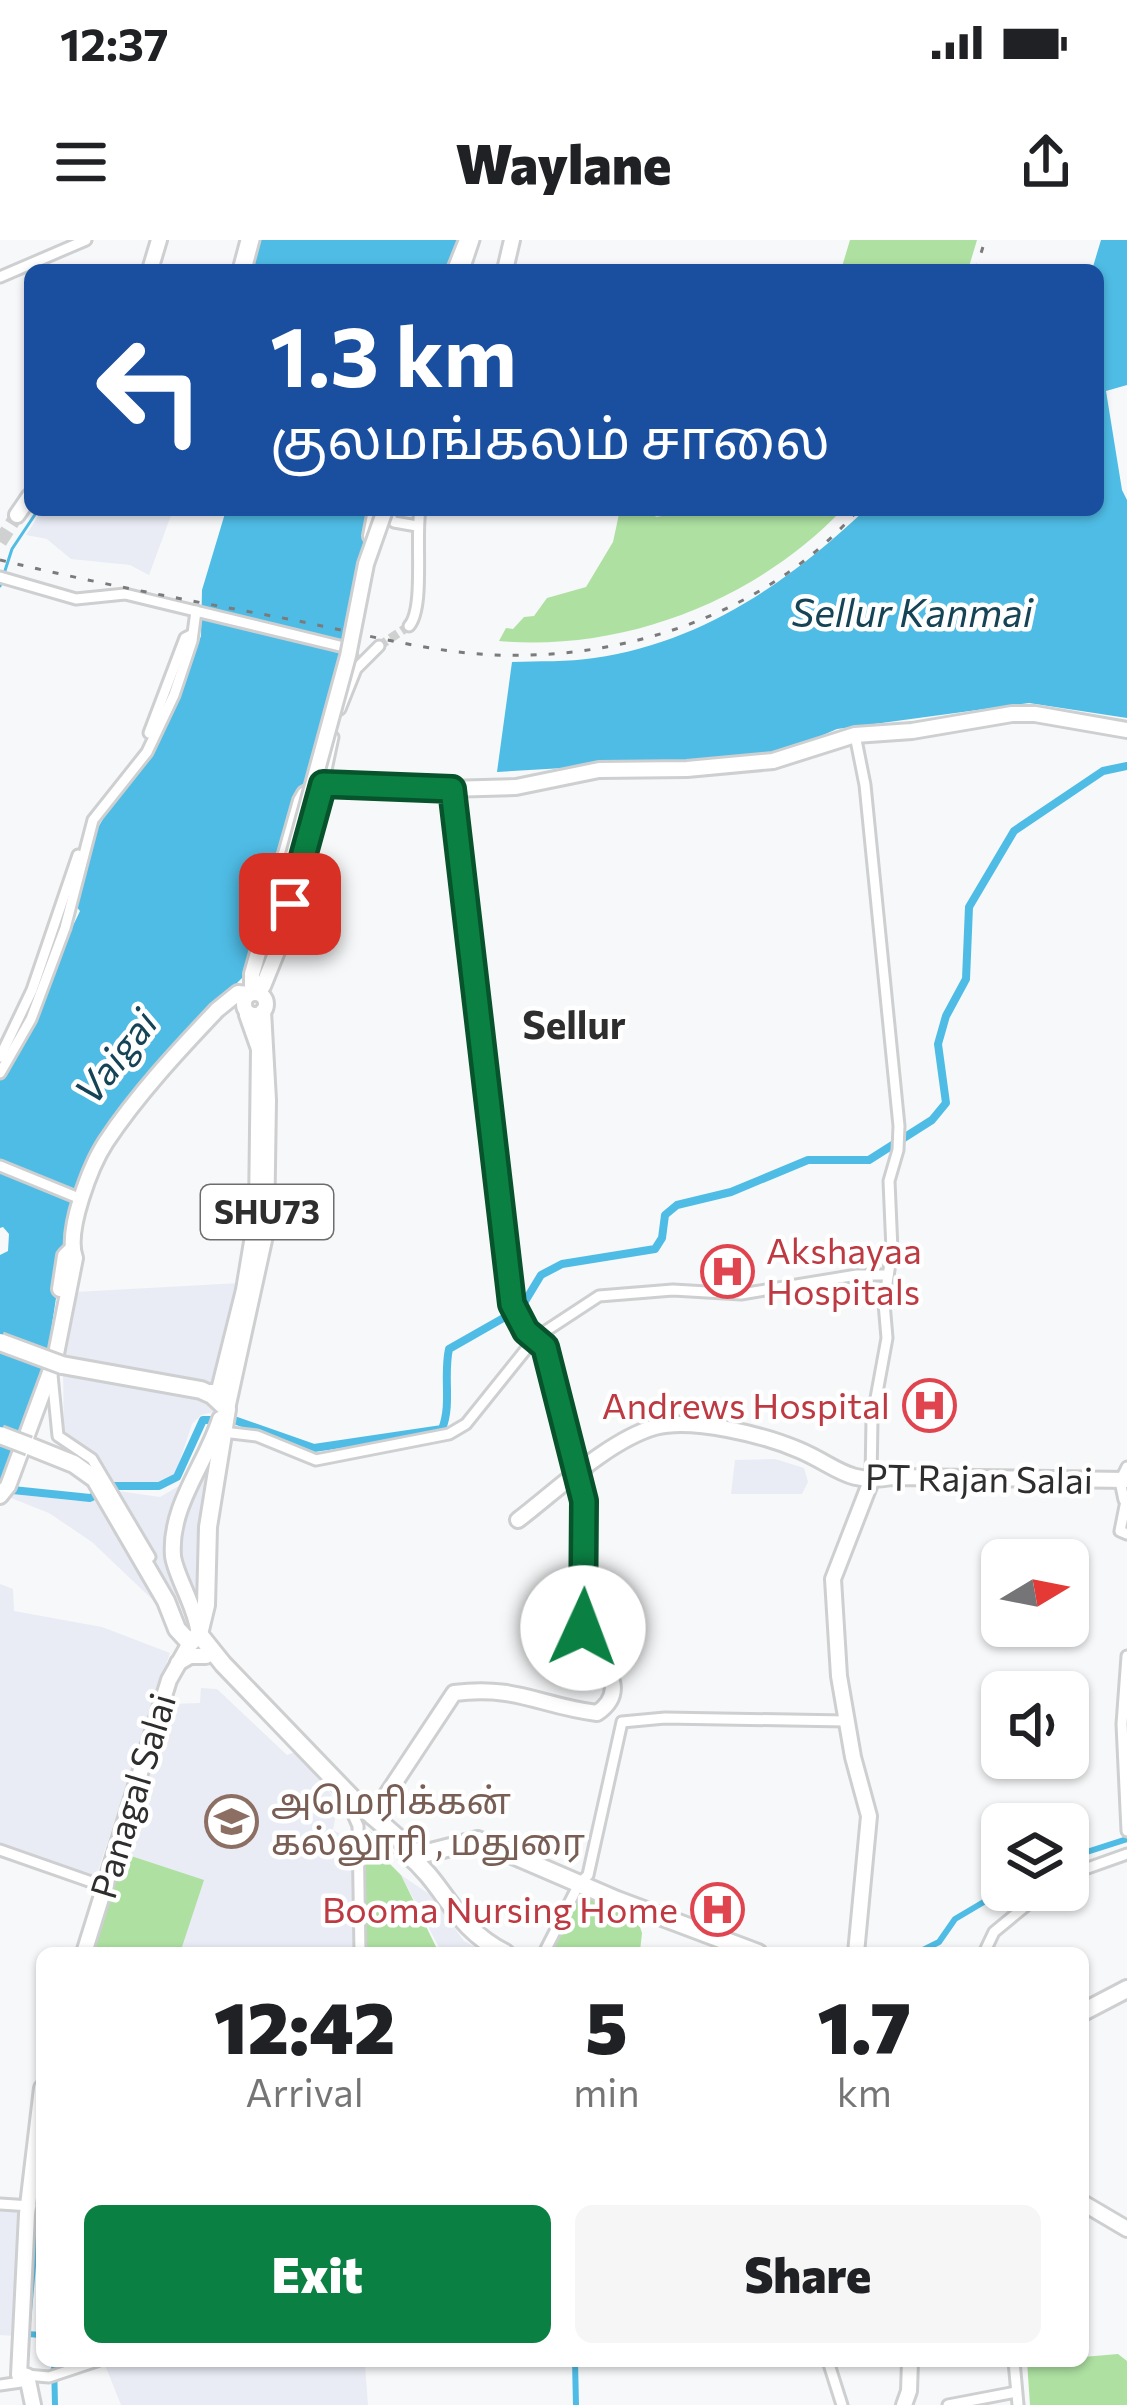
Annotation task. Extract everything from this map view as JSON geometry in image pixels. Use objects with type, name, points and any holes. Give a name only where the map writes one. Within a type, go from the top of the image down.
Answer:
[{"type":"highway","points":[[0,1342],[221,1410]]},
{"type":"highway","name":"SHU73","points":[[197,1644],[206,1604],[208,1527],[221,1410]]},
{"type":"highway","points":[[0,1436],[89,1472],[107,1489],[177,1629],[223,1664],[370,1819],[424,1861],[463,1924],[496,1947]]},
{"type":"highway","points":[[424,1861],[448,1846],[478,1840],[742,1947]]},
{"type":"highway","points":[[1089,2012],[1127,1992]]},
{"type":"main road","name":"SHU73","points":[[221,1410],[266,1232],[268,1100],[253,994],[348,656],[379,516]]},
{"type":"main road","points":[[4,1492],[56,1362],[75,1258],[72,1243],[79,1198],[104,1144],[192,1036],[253,994],[305,794],[323,784],[516,787],[599,770],[773,761],[856,735],[1035,713],[1127,730]]},
{"type":"main road","points":[[99,1159],[195,1040],[227,1008],[253,994]]},
{"type":"main road","points":[[197,1644],[193,1603],[174,1563],[173,1542],[221,1410]]},
{"type":"main road","name":"PT Rajan Salai","points":[[520,1524],[579,1478],[650,1438],[688,1432],[799,1456],[842,1482],[869,1484],[892,1477],[1125,1486]]},
{"type":"main road","points":[[370,1819],[454,1693],[516,1692],[597,1713],[612,1697],[610,1672],[583,1628],[585,1512],[579,1478]]},
{"type":"main road","points":[[857,1947],[869,1816],[846,1720],[833,1622],[833,1579],[869,1484]]},
{"type":"main road","points":[[171,1613],[189,1610],[193,1603]]},
{"type":"main road","name":"Panagal Salai","points":[[83,1947],[177,1663],[197,1644]]},
{"type":"main road","points":[[350,1799],[365,1805],[384,1798]]},
{"type":"main road","name":"Panagal Salai","points":[[83,1947],[100,1885]]},
{"type":"main road","points":[[33,2405],[23,2378],[36,2147]]},
{"type":"main road","points":[[30,2206],[36,2171]]},
{"type":"main road","points":[[1089,2204],[1127,2226]]},
{"type":"main road","points":[[904,2405],[912,2367]]},
{"type":"main road","points":[[913,2367],[916,2405]]},
{"type":"street","points":[[30,264],[86,240]]},
{"type":"street","points":[[388,516],[417,526]]},
{"type":"street","points":[[409,626],[417,611],[419,516]]},
{"type":"street","points":[[3,578],[76,598],[125,594],[350,650],[350,681],[323,784]]},
{"type":"street","points":[[0,1073],[31,1018],[58,946],[93,820],[147,752],[174,695],[198,612]]},
{"type":"street","points":[[0,1057],[40,968],[88,821],[142,748],[190,635]]},
{"type":"street","points":[[350,681],[379,646]]},
{"type":"street","points":[[856,735],[885,967],[898,1135],[889,1180],[892,1250],[869,1484]]},
{"type":"street","points":[[452,789],[512,1304],[518,1321],[545,1347],[579,1478]]},
{"type":"street","points":[[0,1166],[79,1198]]},
{"type":"street","points":[[221,1410],[257,1436],[316,1460],[449,1434],[466,1424],[535,1338],[598,1296],[673,1290],[741,1294],[857,1275],[888,1275]]},
{"type":"street","points":[[56,1362],[58,1436],[92,1459],[107,1489]]},
{"type":"street","points":[[1125,1486],[1120,1531],[1127,1534]]},
{"type":"street","points":[[1127,1656],[1122,1724],[1127,1831]]},
{"type":"street","points":[[612,1697],[612,1712],[622,1722]]},
{"type":"street","points":[[622,1722],[650,1718],[846,1720]]},
{"type":"street","points":[[547,1947],[588,1875],[622,1722]]},
{"type":"street","points":[[350,1799],[358,1826],[360,1947]]},
{"type":"street","points":[[358,1841],[370,1819]]},
{"type":"street","points":[[0,1850],[100,1885]]},
{"type":"street","points":[[1089,1868],[1127,1854]]},
{"type":"street","points":[[987,1947],[994,1932],[1020,1911]]},
{"type":"street","points":[[0,2204],[30,2206]]},
{"type":"street","points":[[0,2382],[52,2378],[82,2367]]},
{"type":"street","points":[[830,2367],[842,2405]]},
{"type":"street","points":[[1014,2367],[1018,2405]]},
{"type":"street","points":[[948,2405],[1016,2392]]},
{"type":"shaded area","points":[[38,516],[171,516],[149,575],[130,565],[71,559],[47,539],[26,535]]},
{"type":"shaded area","points":[[240,1283],[213,1388],[206,1396],[214,1412],[192,1424],[175,1475],[159,1483],[113,1483],[91,1452],[64,1435],[63,1370],[75,1292]]},
{"type":"shaded area","points":[[215,1438],[201,1514],[199,1595],[195,1596],[178,1572],[181,1515]]},
{"type":"shaded area","points":[[775,1459],[804,1468],[808,1482],[802,1494],[731,1494],[735,1460]]},
{"type":"shaded area","points":[[184,1483],[164,1550],[184,1602],[174,1604],[118,1491],[160,1497]]},
{"type":"shaded area","points":[[12,1494],[94,1499],[157,1598],[154,1601],[92,1542],[49,1513],[11,1498]]},
{"type":"shaded area","points":[[0,1584],[13,1589],[14,1611],[102,1627],[170,1653],[96,1877],[0,1846]]},
{"type":"shaded area","name":"அமெரிக்கன் கல்லூரி , மதுரை","points":[[201,1688],[217,1689],[287,1755],[295,1752],[332,1795],[321,1804],[336,1814],[333,1830],[353,1840],[353,1947],[91,1947],[166,1710],[170,1704],[200,1703]]},
{"type":"shaded area","points":[[401,1875],[429,1894],[464,1941],[476,1947],[439,1947]]},
{"type":"shaded area","points":[[0,2207],[22,2207],[15,2336],[0,2335]]},
{"type":"shaded area","points":[[106,2367],[365,2367],[368,2405],[121,2405]]},
{"type":"green space","points":[[850,240],[977,240],[970,264],[843,264]]},
{"type":"green space","points":[[619,516],[836,516],[770,570],[685,613],[593,638],[499,641],[506,628],[513,629],[524,617],[534,616],[547,598],[586,587],[613,542]]},
{"type":"green space","points":[[369,1830],[394,1853],[387,1861],[401,1875],[436,1947],[365,1947],[362,1888]]},
{"type":"green space","points":[[122,1853],[204,1880],[182,1947],[92,1947]]},
{"type":"green space","points":[[580,1893],[635,1912],[642,1933],[640,1947],[551,1946]]},
{"type":"green space","points":[[1118,2354],[1127,2361],[1127,2405],[1030,2405],[1027,2367],[1089,2367],[1089,2356]]},
{"type":"water","points":[[258,240],[464,240],[454,264],[252,264]]},
{"type":"water","name":"Sellur Kanmai","points":[[1101,240],[1127,240],[1127,385],[1106,391],[1127,500],[1127,718],[1029,703],[837,729],[769,758],[688,766],[497,772],[512,662],[584,659],[633,650],[707,624],[774,585],[858,516],[1104,516],[1104,264],[1094,264]]},
{"type":"water","name":"Vaigai","points":[[224,516],[372,516],[342,654],[248,972],[202,1018],[82,1173],[64,1245],[45,1371],[0,1484],[0,1255],[8,1251],[9,1234],[0,1228],[0,1080],[24,1039],[67,929],[71,930],[80,911],[75,905],[92,838],[103,819],[100,814],[150,759],[149,752],[179,696],[201,636],[202,590]]},
{"type":"waterway","points":[[0,586],[12,549],[34,516]]},
{"type":"waterway","points":[[3,1489],[90,1498],[115,1486],[159,1486],[177,1477],[203,1420],[234,1420],[314,1448],[442,1429],[449,1349],[521,1308],[541,1275],[562,1264],[655,1249],[662,1238],[665,1215],[677,1205],[731,1192],[808,1160],[869,1160],[932,1120],[946,1103],[938,1044],[946,1016],[966,979],[969,907],[1014,831],[1103,771],[1127,766]]},
{"type":"waterway","points":[[1089,1851],[1127,1839]]},
{"type":"waterway","points":[[929,1947],[939,1942],[955,1919],[981,1904]]},
{"type":"waterway","points":[[36,2232],[27,2334],[36,2335]]},
{"type":"waterway","points":[[54,2367],[55,2405]]},
{"type":"waterway","points":[[575,2367],[576,2405]]},
{"type":"tunnel","points":[[0,542],[17,515]]},
{"type":"tunnel","points":[[379,646],[409,626]]},
{"type":"railway","points":[[978,264],[985,240]]},
{"type":"railway","points":[[0,560],[417,646],[495,655],[545,654],[596,649],[693,623],[783,576],[852,516]]},
{"type":"place","name":"Akshayaa Hospitals","points":[[727,1272]]},
{"type":"place","name":"Andrews Hospital","points":[[929,1406]]},
{"type":"place","name":"அமெரிக்கன் கல்லூரி , மதுரை","points":[[232,1822]]},
{"type":"place","name":"Booma Nursing Home","points":[[717,1910]]},
{"type":"district","name":"Sellur","points":[[574,1025]]},
{"type":"route","points":[[290,904],[323,784],[452,789],[512,1304],[518,1321],[545,1347],[584,1501],[583,1628]]}]
